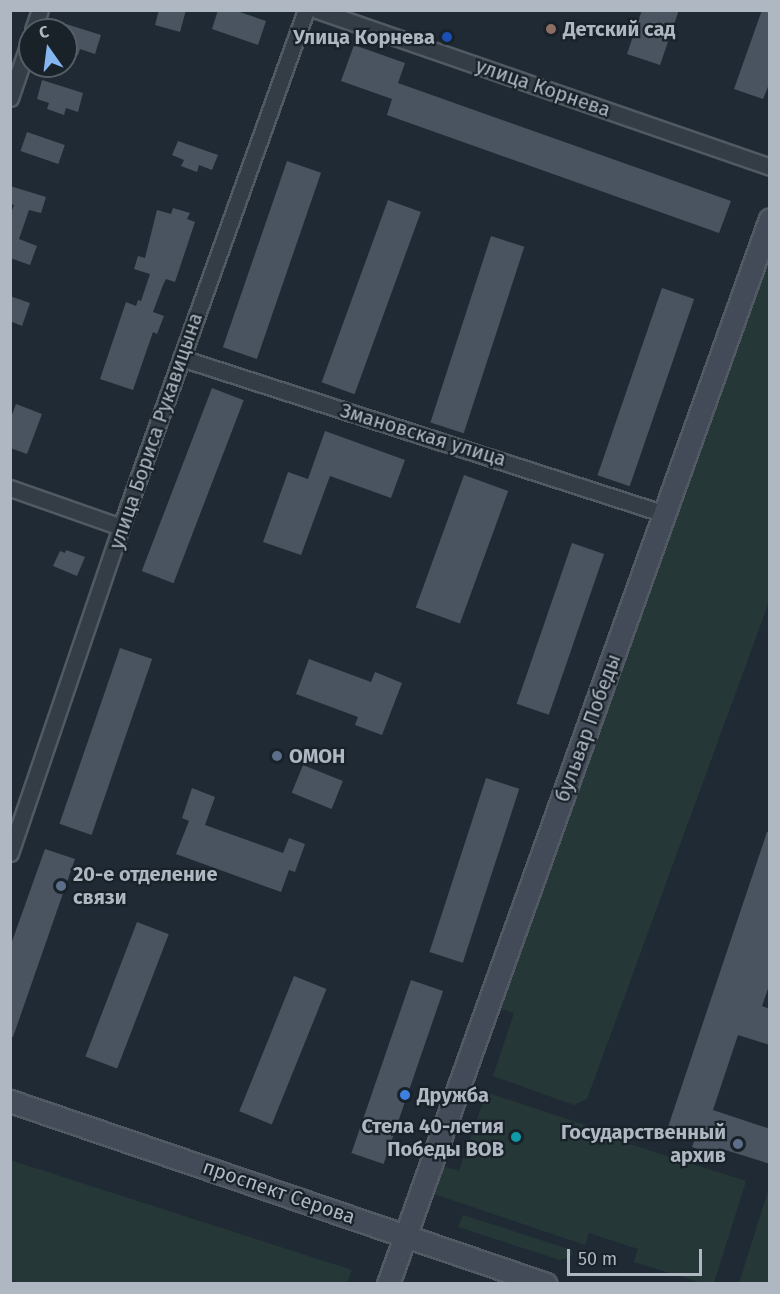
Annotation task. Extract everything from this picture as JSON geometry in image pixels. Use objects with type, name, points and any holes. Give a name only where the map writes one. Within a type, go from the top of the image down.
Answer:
[{"type":"street","name":"улица Бориса Рукавицына","points":[[10,853],[121,527],[306,10]]},
{"type":"street","name":"улица Корнева","points":[[317,10],[770,167]]},
{"type":"street","points":[[10,98],[18,75]]},
{"type":"street","name":"бульвар Победы","points":[[388,1284],[770,219]]},
{"type":"street","name":"Змановская улица","points":[[181,358],[664,514]]},
{"type":"street","points":[[10,488],[121,527]]},
{"type":"street","name":"проспект Серова","points":[[10,1101],[546,1284]]},
{"type":"green space","points":[[769,252],[770,599],[587,1099],[574,1105],[493,1076],[514,1013],[496,1007]]},
{"type":"green space","points":[[470,1087],[621,1137],[620,1141],[746,1181],[714,1283],[702,1283],[634,1262],[638,1249],[589,1233],[585,1245],[434,1194],[443,1166],[459,1171],[483,1102],[467,1096]]},
{"type":"green space","points":[[10,1160],[352,1270],[347,1283],[21,1284],[11,1280]]},
{"type":"green space","points":[[769,1188],[769,1283],[739,1283]]},
{"type":"green space","points":[[463,1215],[572,1250],[571,1257],[560,1260],[458,1227]]},
{"type":"building","points":[[159,10],[186,10],[180,32],[155,25]]},
{"type":"building","points":[[218,10],[234,10],[266,21],[258,45],[212,29]]},
{"type":"building","points":[[642,10],[679,10],[660,65],[627,54]]},
{"type":"building","points":[[762,10],[770,10],[770,82],[763,99],[734,89]]},
{"type":"building","points":[[78,28],[101,35],[95,54],[80,49],[78,55]]},
{"type":"building","points":[[354,45],[405,63],[398,83],[731,201],[719,233],[387,115],[392,99],[341,81]]},
{"type":"building","points":[[42,80],[83,93],[78,112],[66,108],[64,115],[47,109],[49,103],[37,99]]},
{"type":"building","points":[[27,132],[65,145],[58,164],[20,151]]},
{"type":"building","points":[[178,141],[218,155],[212,170],[199,165],[197,172],[181,166],[184,160],[172,155]]},
{"type":"building","points":[[287,161],[321,173],[257,359],[223,347]]},
{"type":"building","points":[[10,186],[46,197],[41,213],[29,210],[19,239],[37,246],[30,265],[10,258],[10,216],[14,205],[10,204]]},
{"type":"building","points":[[388,200],[421,212],[355,394],[322,382]]},
{"type":"building","points":[[173,208],[190,213],[187,219],[195,222],[175,282],[166,279],[153,312],[164,316],[157,334],[153,332],[133,390],[100,379],[126,302],[136,306],[138,300],[141,301],[150,274],[134,269],[138,256],[145,258],[157,210],[171,214]]},
{"type":"building","points":[[491,236],[524,247],[464,433],[430,422]]},
{"type":"building","points":[[662,288],[694,299],[630,486],[598,475]]},
{"type":"building","points":[[10,296],[30,303],[22,326],[10,321]]},
{"type":"building","points":[[212,388],[244,400],[174,583],[142,571]]},
{"type":"building","points":[[16,404],[42,414],[27,454],[10,448],[10,420]]},
{"type":"building","points":[[325,431],[405,460],[391,498],[330,476],[301,555],[263,542],[288,472],[308,479]]},
{"type":"building","points":[[464,475],[508,491],[460,624],[416,607]]},
{"type":"building","points":[[572,543],[604,554],[549,715],[517,704]]},
{"type":"building","points":[[66,550],[85,557],[77,576],[53,566],[60,551],[65,553]]},
{"type":"building","points":[[120,648],[152,659],[92,835],[59,824]]},
{"type":"building","points":[[309,659],[371,682],[375,672],[402,683],[382,735],[355,725],[358,717],[296,694]]},
{"type":"building","points":[[303,765],[343,781],[332,809],[292,793]]},
{"type":"building","points":[[486,778],[519,789],[463,963],[429,952]]},
{"type":"building","points":[[192,788],[215,797],[205,825],[283,853],[289,838],[305,844],[295,872],[289,870],[281,892],[176,854],[189,821],[182,818]]},
{"type":"building","points":[[767,832],[770,832],[770,983],[762,1006],[770,1009],[770,1045],[738,1035],[713,1110],[770,1129],[770,1164],[719,1148],[716,1155],[692,1147],[695,1139],[667,1130]]},
{"type":"building","points":[[45,849],[75,859],[13,1037],[10,1036],[10,947]]},
{"type":"building","points":[[137,922],[169,934],[117,1069],[85,1056]]},
{"type":"building","points":[[294,976],[326,989],[272,1124],[239,1111]]},
{"type":"building","points":[[411,980],[443,991],[384,1164],[351,1153]]},
{"type":"place","name":"Детский сад","points":[[551,29]]},
{"type":"place","name":"Улица Корнева","points":[[447,37]]},
{"type":"place","name":"ОМОН","points":[[277,756]]},
{"type":"place","name":"20-е отделение связи","points":[[61,886]]},
{"type":"place","name":"Дружба","points":[[405,1095]]},
{"type":"place","name":"Стела 40-летия Победы ВОВ","points":[[516,1137]]},
{"type":"place","name":"Государственный архив","points":[[738,1144]]}]
